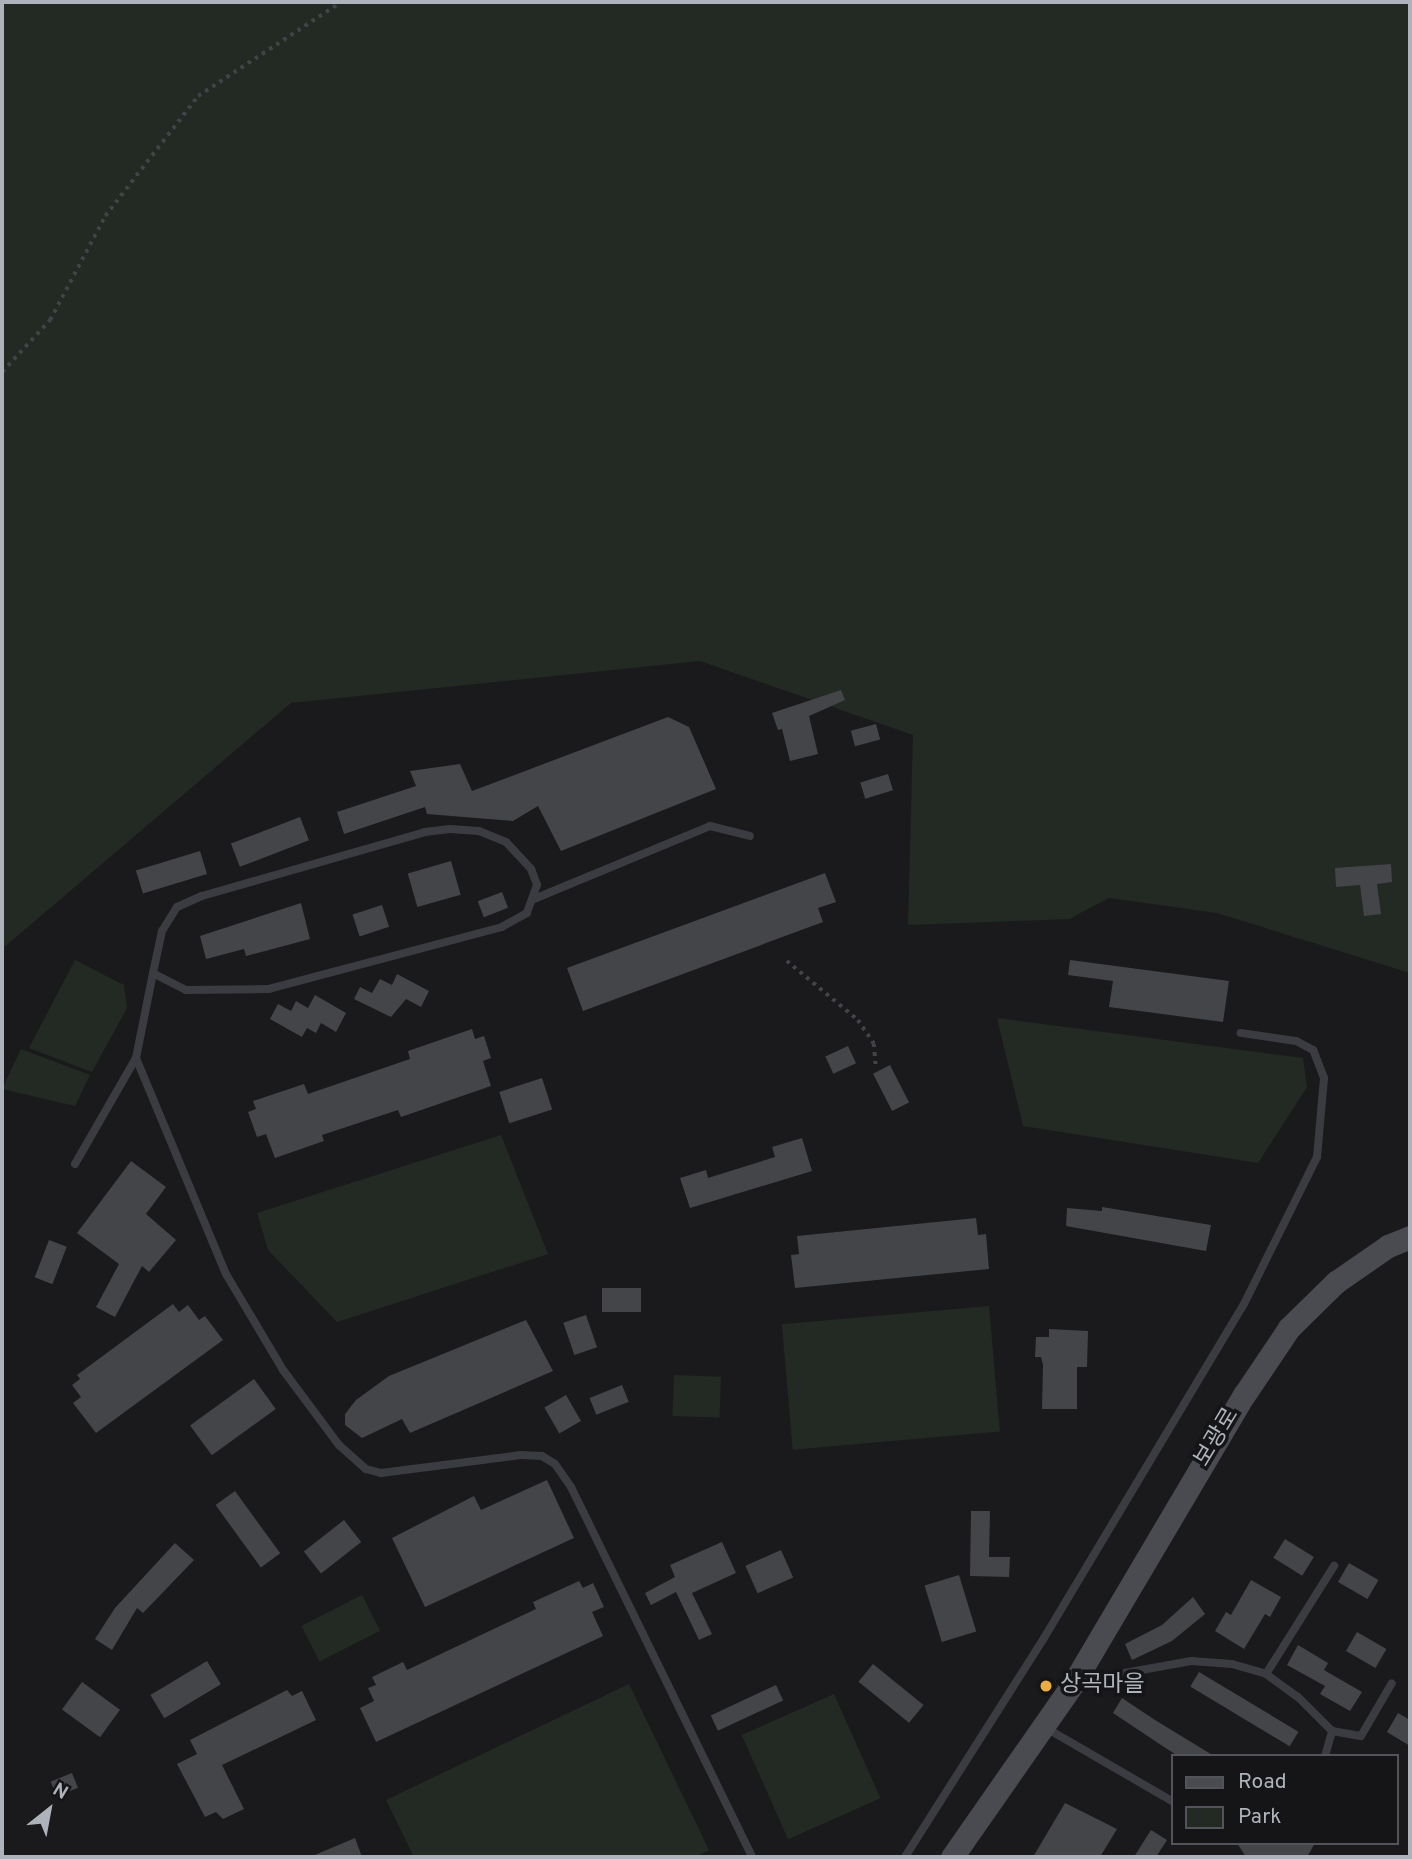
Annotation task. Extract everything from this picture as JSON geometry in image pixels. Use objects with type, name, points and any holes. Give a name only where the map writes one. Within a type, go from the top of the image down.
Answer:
[{"type":"main road","name":"보광로","points":[[952,1857],[1074,1682],[1244,1395],[1289,1328],[1336,1282],[1388,1246],[1410,1237]]},
{"type":"lane","points":[[534,900],[710,826],[750,836]]},
{"type":"lane","points":[[75,1164],[136,1058],[153,973],[162,931],[177,907],[202,896],[425,832],[480,831],[506,842],[531,869],[537,884],[534,900],[527,913],[502,927],[269,989],[186,990],[153,973]]},
{"type":"lane","points":[[905,1857],[1244,1304],[1317,1157],[1324,1078],[1313,1050],[1296,1041],[1241,1033]]},
{"type":"lane","points":[[136,1058],[236,1294],[306,1404],[346,1452],[366,1469],[381,1474],[521,1455],[542,1456],[555,1464],[571,1487],[752,1857]]},
{"type":"lane","points":[[1266,1674],[1334,1566]]},
{"type":"lane","points":[[1074,1682],[1191,1661],[1232,1664],[1266,1674],[1298,1697],[1332,1731],[1361,1736],[1392,1683]]},
{"type":"lane","points":[[1043,1726],[1170,1800]]},
{"type":"lane","points":[[1326,1754],[1332,1731]]},
{"type":"path","points":[[2,372],[50,320],[105,216],[198,96],[341,2]]},
{"type":"path","points":[[787,961],[858,1020],[874,1044],[876,1065]]},
{"type":"green space","points":[[2,2],[1410,2],[1410,973],[1217,913],[1109,898],[1069,919],[908,925],[913,735],[700,661],[291,703],[2,949]]},
{"type":"green space","points":[[75,960],[124,985],[127,1008],[92,1072],[29,1048]]},
{"type":"green space","points":[[997,1018],[1303,1058],[1307,1087],[1258,1163],[1023,1126]]},
{"type":"green space","points":[[21,1049],[90,1075],[75,1106],[2,1089]]},
{"type":"green space","points":[[501,1135],[548,1254],[337,1322],[268,1250],[257,1213]]},
{"type":"green space","points":[[989,1306],[1000,1432],[793,1450],[782,1324]]},
{"type":"green space","points":[[674,1375],[721,1377],[720,1418],[673,1416]]},
{"type":"green space","points":[[362,1595],[380,1631],[320,1662],[301,1626]]},
{"type":"green space","points":[[629,1684],[709,1850],[695,1857],[414,1857],[386,1800]]},
{"type":"green space","points":[[834,1694],[880,1798],[788,1839],[742,1735]]},
{"type":"building","points":[[841,690],[845,700],[809,716],[818,754],[790,761],[782,729],[778,730],[772,713]]},
{"type":"building","points":[[668,717],[689,727],[716,789],[561,851],[538,806],[513,821],[427,814],[425,807],[344,834],[337,812],[416,786],[410,771],[460,764],[472,791]]},
{"type":"building","points":[[876,724],[880,739],[855,746],[851,731]]},
{"type":"building","points":[[888,774],[893,790],[865,799],[860,782]]},
{"type":"building","points":[[300,817],[309,840],[240,867],[231,844]]},
{"type":"building","points":[[200,851],[207,874],[143,894],[136,871]]},
{"type":"building","points":[[451,861],[461,895],[417,907],[408,873]]},
{"type":"building","points":[[1391,864],[1392,882],[1377,884],[1381,914],[1364,916],[1360,885],[1336,887],[1335,868]]},
{"type":"building","points":[[825,873],[836,902],[818,908],[823,922],[583,1011],[567,968]]},
{"type":"building","points":[[502,892],[508,908],[484,917],[478,901]]},
{"type":"building","points":[[301,903],[310,939],[246,956],[244,949],[206,959],[200,936]]},
{"type":"building","points":[[382,905],[389,927],[360,936],[353,915]]},
{"type":"building","points":[[1070,960],[1229,981],[1223,1022],[1109,1007],[1113,981],[1068,975]]},
{"type":"building","points":[[397,974],[429,991],[421,1007],[406,999],[391,1017],[354,999],[360,987],[372,993],[380,979],[392,985]]},
{"type":"building","points":[[315,995],[346,1013],[336,1032],[321,1023],[316,1033],[307,1028],[302,1037],[270,1019],[278,1004],[291,1011],[296,1001],[308,1008]]},
{"type":"building","points":[[472,1029],[475,1039],[484,1036],[491,1058],[483,1061],[491,1086],[401,1117],[398,1110],[322,1135],[324,1141],[275,1158],[266,1134],[257,1137],[248,1112],[256,1109],[253,1101],[304,1084],[308,1094],[410,1059],[408,1051]]},
{"type":"building","points":[[848,1046],[856,1063],[833,1074],[825,1057]]},
{"type":"building","points":[[890,1065],[909,1102],[892,1111],[873,1074]]},
{"type":"building","points":[[542,1078],[552,1109],[509,1123],[499,1092]]},
{"type":"building","points":[[802,1138],[812,1171],[690,1208],[680,1178],[706,1170],[708,1178],[775,1157],[772,1147]]},
{"type":"building","points":[[131,1161],[166,1187],[146,1214],[176,1240],[149,1272],[142,1266],[115,1317],[96,1307],[119,1264],[77,1233]]},
{"type":"building","points":[[1102,1207],[1211,1225],[1206,1251],[1066,1226],[1067,1208],[1102,1211]]},
{"type":"building","points":[[976,1218],[978,1235],[986,1234],[989,1269],[795,1288],[791,1255],[799,1254],[797,1236]]},
{"type":"building","points":[[49,1240],[67,1247],[52,1284],[35,1277]]},
{"type":"building","points":[[602,1288],[641,1288],[641,1312],[602,1312]]},
{"type":"building","points":[[173,1304],[179,1312],[188,1305],[199,1320],[205,1316],[223,1340],[96,1433],[73,1403],[81,1397],[72,1385],[80,1379],[77,1375]]},
{"type":"building","points":[[586,1315],[597,1347],[574,1355],[563,1323]]},
{"type":"building","points":[[526,1320],[553,1371],[410,1433],[402,1419],[362,1438],[345,1425],[345,1414],[356,1400],[389,1376]]},
{"type":"building","points":[[1049,1329],[1088,1331],[1087,1367],[1077,1367],[1077,1409],[1042,1409],[1043,1365],[1041,1357],[1035,1357],[1036,1337],[1049,1337]]},
{"type":"building","points":[[254,1379],[276,1409],[212,1455],[190,1425]]},
{"type":"building","points":[[622,1385],[629,1402],[596,1415],[590,1398]]},
{"type":"building","points":[[566,1395],[581,1421],[559,1433],[544,1408]]},
{"type":"building","points":[[547,1480],[574,1538],[425,1607],[392,1538],[474,1496],[481,1510]]},
{"type":"building","points":[[235,1491],[280,1553],[261,1567],[216,1505]]},
{"type":"building","points":[[971,1511],[990,1511],[989,1557],[1010,1557],[1009,1577],[970,1576]]},
{"type":"building","points":[[344,1520],[361,1542],[321,1573],[304,1551]]},
{"type":"building","points":[[1285,1539],[1314,1557],[1302,1576],[1273,1558]]},
{"type":"building","points":[[722,1542],[736,1573],[692,1593],[712,1634],[699,1640],[676,1592],[651,1605],[645,1593],[675,1577],[670,1565]]},
{"type":"building","points":[[175,1543],[194,1560],[143,1613],[137,1608],[112,1650],[95,1639],[115,1608]]},
{"type":"building","points":[[781,1550],[793,1577],[758,1593],[745,1566]]},
{"type":"building","points":[[1349,1563],[1378,1580],[1367,1599],[1338,1582]]},
{"type":"building","points":[[959,1575],[976,1631],[942,1642],[925,1586]]},
{"type":"building","points":[[1251,1580],[1281,1597],[1270,1617],[1265,1614],[1244,1649],[1215,1631],[1226,1612],[1231,1615]]},
{"type":"building","points":[[579,1581],[583,1588],[593,1583],[604,1607],[592,1612],[603,1636],[376,1742],[360,1708],[374,1701],[368,1688],[376,1685],[372,1677],[403,1662],[407,1670],[536,1609],[533,1602]]},
{"type":"building","points":[[1193,1597],[1205,1614],[1172,1641],[1132,1660],[1125,1644],[1162,1625]]},
{"type":"building","points":[[1357,1632],[1386,1649],[1375,1668],[1346,1651]]},
{"type":"building","points":[[1298,1645],[1328,1663],[1324,1670],[1362,1692],[1350,1711],[1320,1694],[1325,1686],[1287,1665]]},
{"type":"building","points":[[207,1661],[221,1684],[164,1718],[150,1695]]},
{"type":"building","points":[[873,1664],[924,1705],[909,1723],[859,1682]]},
{"type":"building","points":[[1199,1672],[1298,1732],[1290,1746],[1190,1687]]},
{"type":"building","points":[[82,1682],[120,1710],[100,1737],[62,1710]]},
{"type":"building","points":[[776,1685],[783,1700],[718,1731],[711,1715]]},
{"type":"building","points":[[287,1690],[292,1696],[302,1691],[316,1720],[222,1765],[244,1809],[223,1819],[216,1812],[205,1817],[177,1764],[197,1754],[190,1740]]},
{"type":"building","points":[[1122,1698],[1211,1754],[1175,1754],[1113,1713]]},
{"type":"building","points":[[1398,1713],[1410,1720],[1410,1746],[1387,1732]]},
{"type":"building","points":[[72,1773],[78,1788],[57,1796],[51,1782]]},
{"type":"building","points":[[1065,1803],[1117,1829],[1100,1857],[1033,1857]]},
{"type":"building","points":[[1151,1830],[1167,1840],[1156,1857],[1134,1857]]},
{"type":"building","points":[[355,1838],[362,1857],[310,1857]]},
{"type":"building","points":[[1238,1845],[1314,1845],[1307,1857],[1246,1857]]},
{"type":"place","name":"상곡마을","points":[[1046,1686]]}]
